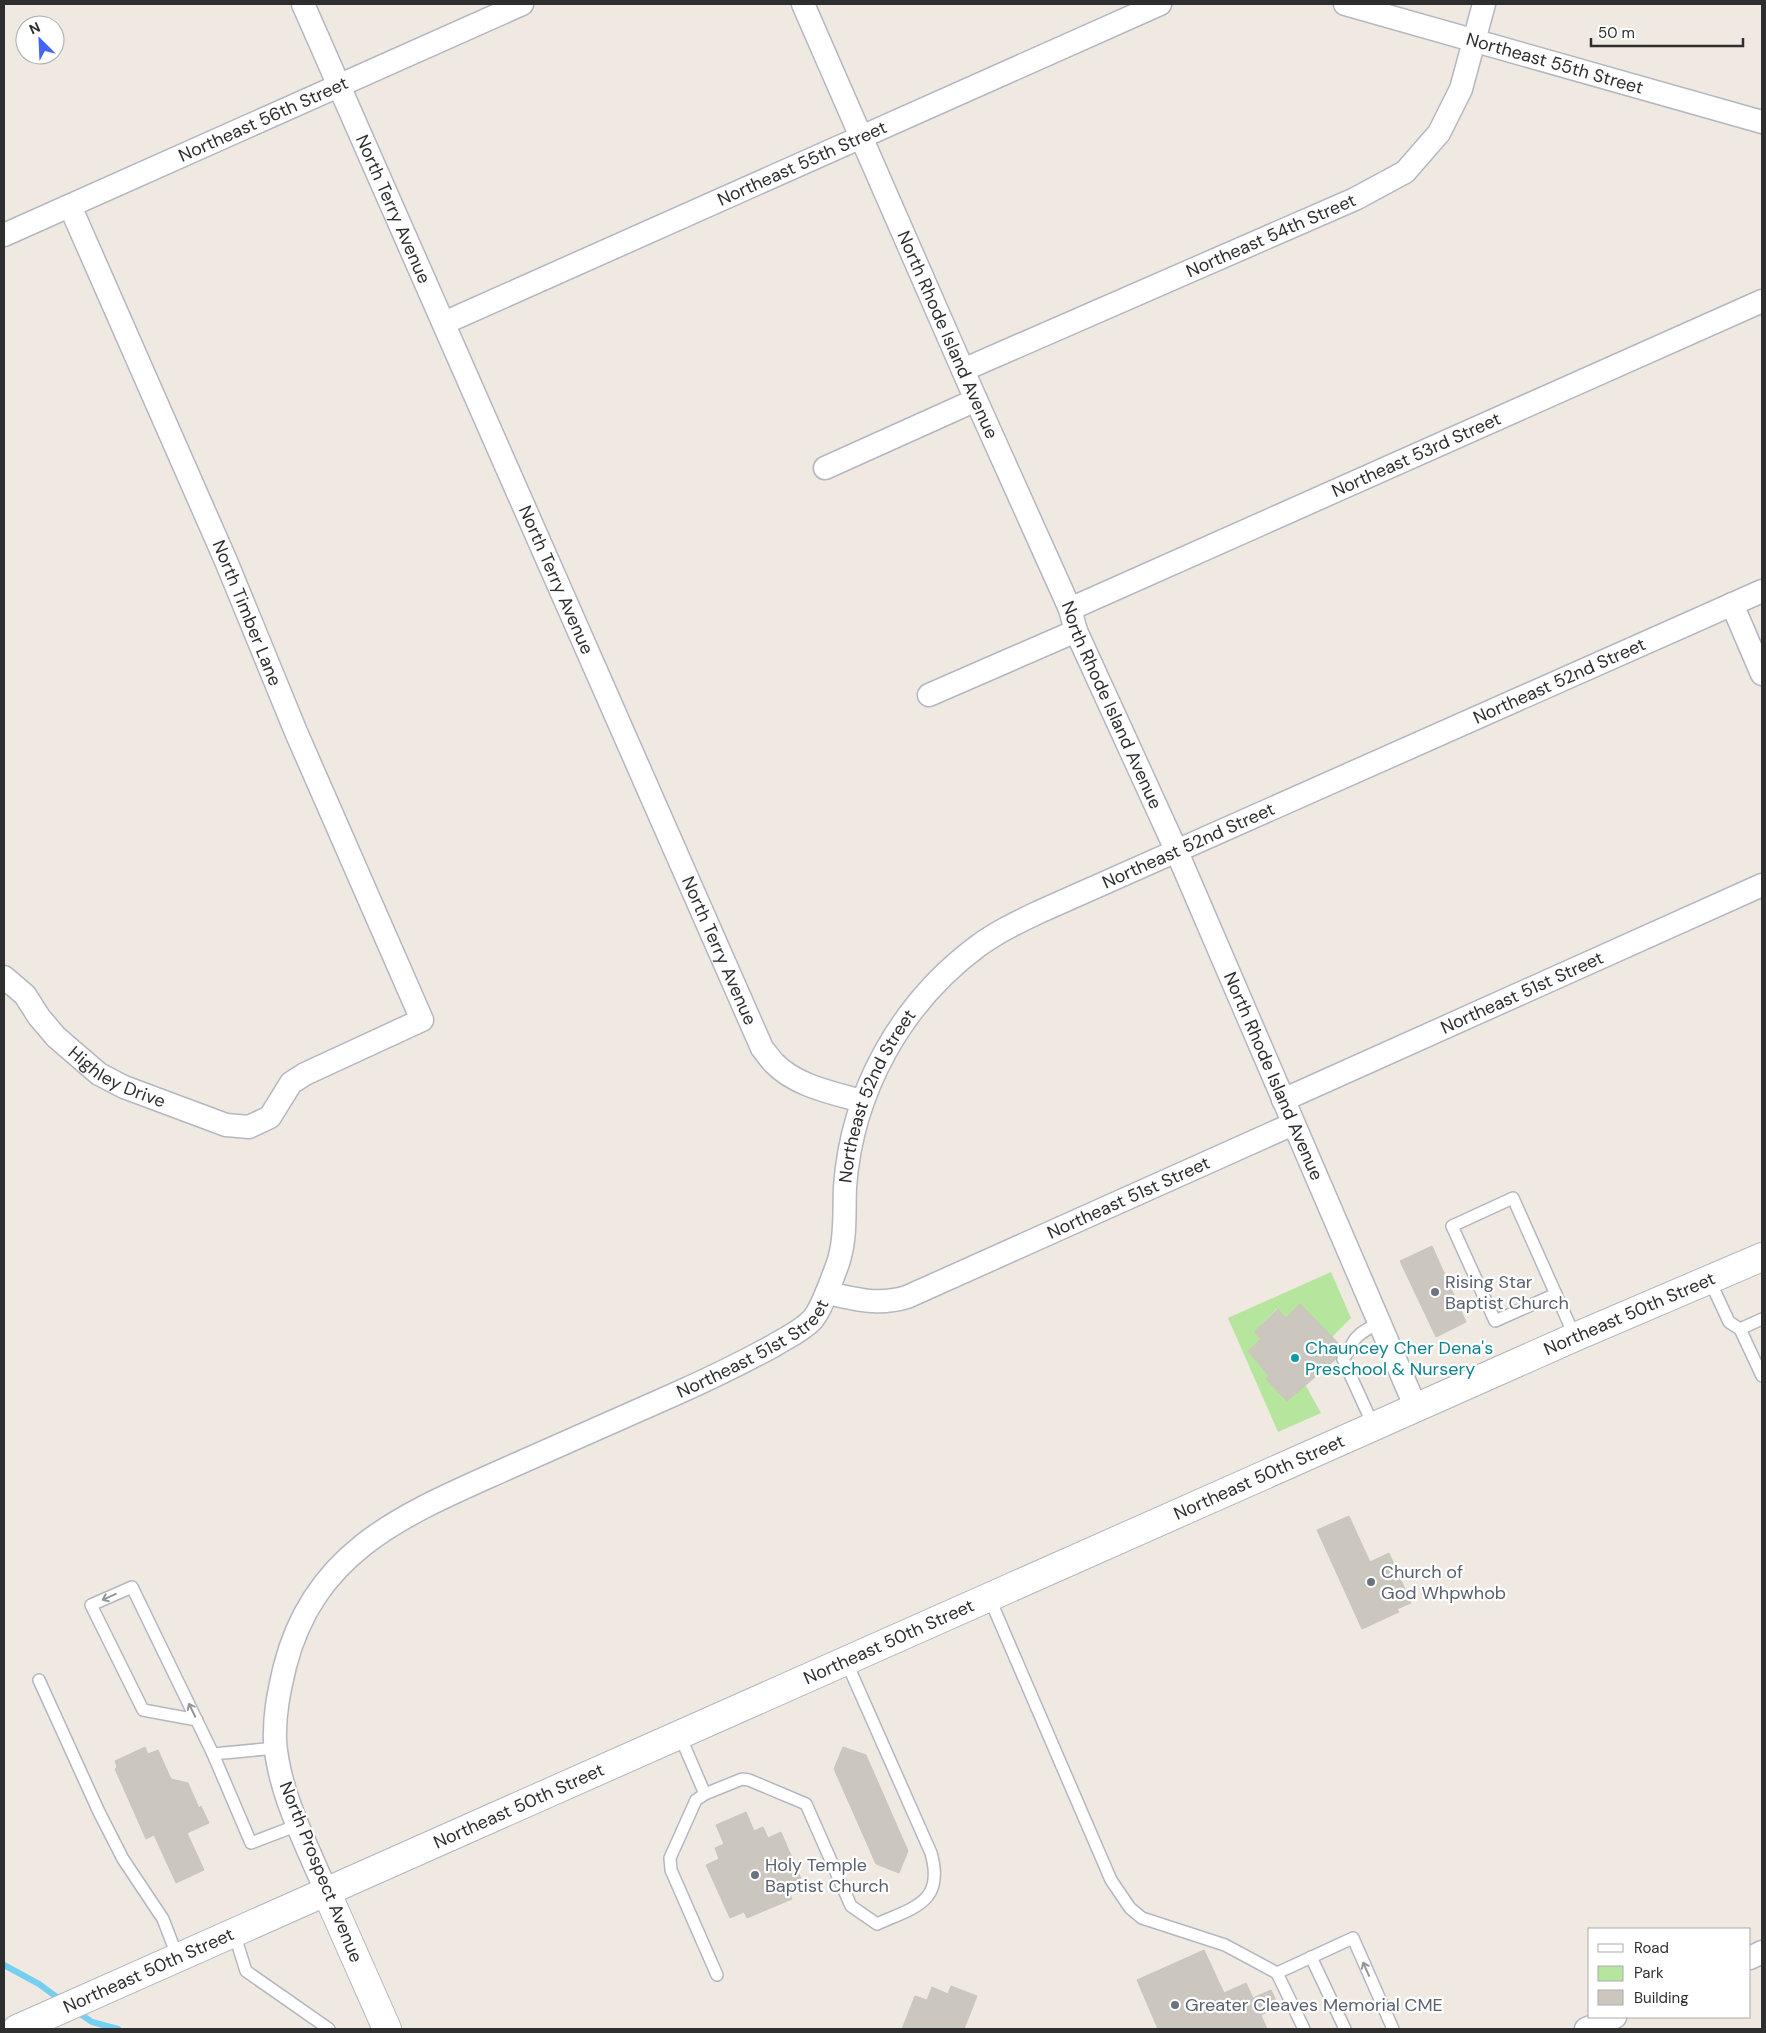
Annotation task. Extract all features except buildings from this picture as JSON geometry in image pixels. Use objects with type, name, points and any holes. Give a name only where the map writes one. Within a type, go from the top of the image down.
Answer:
[{"type":"street","name":"North Terry Avenue","points":[[303,4],[762,1048],[774,1063],[787,1074],[801,1082],[862,1101]]},
{"type":"street","name":"Northeast 56th Street","points":[[4,235],[522,4]]},
{"type":"street","name":"North Rhode Island Avenue","points":[[803,4],[976,400],[1070,609],[1076,631],[1177,852],[1416,1408]]},
{"type":"street","name":"Northeast 55th Street","points":[[444,323],[1160,4]]},
{"type":"street","name":"Northeast 55th Street","points":[[1346,4],[1762,122]]},
{"type":"street","name":"Northeast 54th Street","points":[[963,370],[1354,199],[1405,172],[1439,133],[1462,90],[1473,40],[1484,4]]},
{"type":"street","name":"North Timber Lane","points":[[70,206],[226,561],[296,732],[422,1020],[291,1083],[270,1116],[259,1123]]},
{"type":"street","name":"Northeast 53rd Street","points":[[1070,609],[1762,301]]},
{"type":"street","points":[[824,468],[976,400]]},
{"type":"street","name":"Northeast 52nd Street","points":[[827,1293],[841,1254],[849,1154],[862,1101],[876,1069],[897,1030],[924,994],[979,946],[1005,929],[1039,912],[1762,591]]},
{"type":"street","points":[[1732,604],[1762,674]]},
{"type":"street","points":[[930,695],[1076,631]]},
{"type":"street","name":"Northeast 51st Street","points":[[1283,1100],[1762,885]]},
{"type":"street","name":"Highley Drive","points":[[4,977],[25,995],[39,1017],[56,1036],[99,1074],[124,1087],[226,1125],[249,1127],[259,1123]]},
{"type":"street","name":"Northeast 51st Street","points":[[332,1574],[361,1546],[414,1511],[737,1366],[777,1344],[801,1330],[815,1317],[827,1293],[874,1302],[890,1302],[907,1297],[1294,1124]]},
{"type":"street","name":"Northeast 50th Street","points":[[16,2029],[1416,1408],[1762,1257]]},
{"type":"street","name":"North Prospect Avenue","points":[[332,1574],[310,1602],[293,1636],[276,1706],[276,1748],[286,1797],[387,2029]]},
{"type":"street","points":[[1586,2029],[1613,2018]]},
{"type":"lane","points":[[1556,1294],[1495,1321],[1452,1226],[1513,1198],[1556,1294],[1575,1338]]},
{"type":"lane","points":[[1710,1281],[1729,1322],[1740,1329],[1762,1376]]},
{"type":"lane","points":[[1740,1329],[1762,1319]]},
{"type":"lane","points":[[1374,1427],[1343,1359],[1356,1339],[1364,1331],[1380,1323]]},
{"type":"lane","points":[[197,1720],[144,1710],[91,1605],[132,1587],[197,1720],[213,1754],[251,1843],[298,1825]]},
{"type":"lane","points":[[989,1598],[1111,1880],[1120,1896],[1142,1918],[1225,1945],[1277,1973],[1302,2025]]},
{"type":"lane","points":[[717,1975],[670,1864],[670,1858],[696,1800],[742,1779],[806,1804],[851,1906],[877,1924],[920,1905],[928,1898],[933,1889],[935,1866],[931,1853],[846,1661]]},
{"type":"lane","points":[[39,1680],[111,1836],[123,1859],[163,1918],[178,1958]]},
{"type":"lane","points":[[680,1736],[706,1794]]},
{"type":"lane","points":[[213,1754],[276,1748]]},
{"type":"lane","points":[[234,1933],[246,1971],[329,2029]]},
{"type":"lane","points":[[1277,1973],[1353,1938],[1393,2029]]},
{"type":"lane","points":[[1312,1957],[1345,2029]]},
{"type":"green space","points":[[1331,1272],[1351,1318],[1329,1340],[1317,1322],[1300,1304],[1286,1318],[1277,1309],[1254,1332],[1261,1339],[1248,1351],[1269,1376],[1306,1386],[1321,1413],[1278,1432],[1228,1318]]},
{"type":"waterway","points":[[4,1965],[39,1984],[62,2001]]},
{"type":"waterway","points":[[76,2011],[92,2022],[118,2029]]},
{"type":"place","name":"Rising Star Baptist Church","points":[[1435,1292]]},
{"type":"place","name":"Chauncey Cher Dena's Preschool & Nursery","points":[[1295,1358]]},
{"type":"place","name":"Church of God Whpwhob","points":[[1371,1582]]},
{"type":"place","name":"Holy Temple Baptist Church","points":[[755,1875]]},
{"type":"place","name":"Greater Cleaves Memorial CME","points":[[1175,2005]]}]
